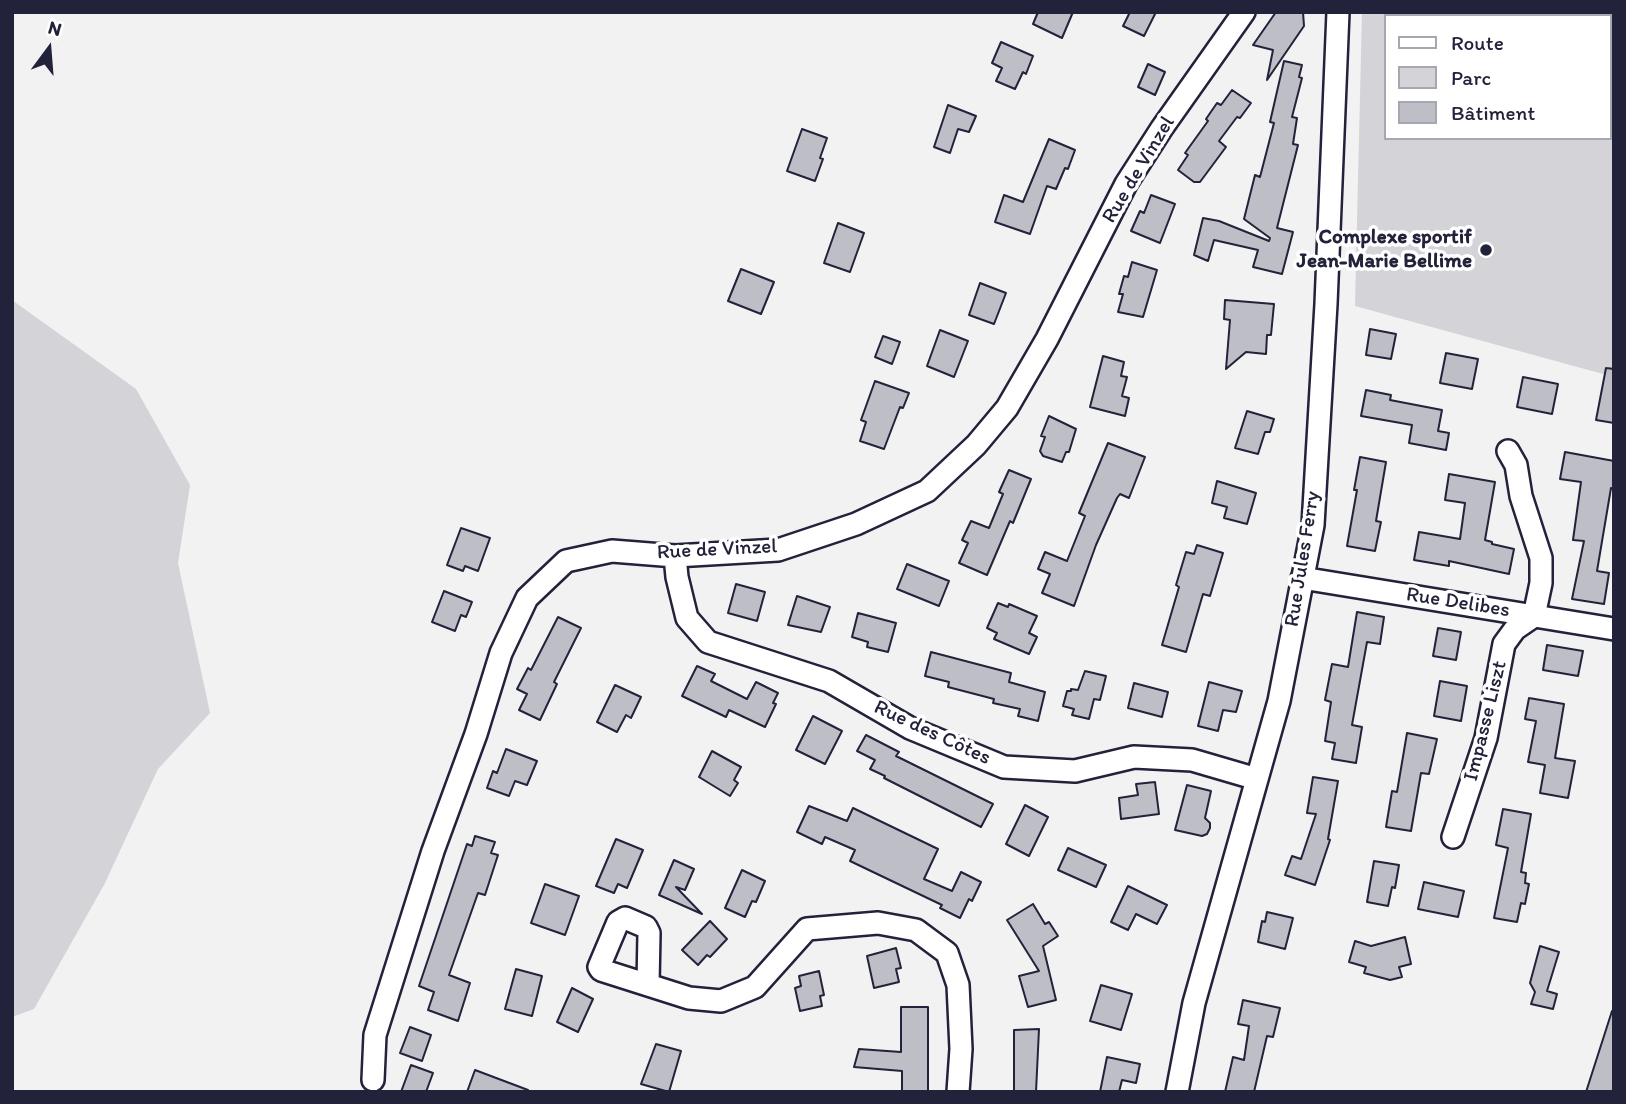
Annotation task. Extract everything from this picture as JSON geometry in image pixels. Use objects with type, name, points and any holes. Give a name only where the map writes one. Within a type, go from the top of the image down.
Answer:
[{"type":"street","name":"Rue de Vinzel","points":[[373,1088],[375,1035],[501,653],[527,598],[566,561],[612,551],[675,556],[778,550],[856,524],[927,491],[976,445],[1007,408],[1047,340],[1126,184],[1244,12]]},
{"type":"street","name":"Rue Jules Ferry","points":[[1177,1092],[1194,1003],[1279,701],[1312,525],[1326,304],[1338,12]]},
{"type":"street","points":[[1508,451],[1516,465],[1521,496],[1541,558],[1541,583],[1534,616]]},
{"type":"street","name":"Rue des Côtes","points":[[675,556],[677,578],[687,618],[708,642],[830,681],[910,728],[1004,767],[1075,771],[1134,757],[1192,760],[1257,779]]},
{"type":"street","name":"Rue Delibes","points":[[1302,578],[1614,629]]},
{"type":"street","name":"Impasse Liszt","points":[[1453,837],[1486,738],[1504,643],[1515,629],[1534,616]]},
{"type":"street","points":[[648,985],[689,999],[721,1001],[755,987],[807,929],[878,923],[916,930],[947,953],[958,985],[961,1049],[958,1092]]},
{"type":"green space","name":"Complexe sportif Jean-Marie Bellime","points":[[1362,12],[1614,12],[1614,377],[1355,306]]},
{"type":"green space","points":[[12,300],[136,389],[190,485],[178,563],[210,713],[158,769],[104,885],[34,1009],[12,1017]]},
{"type":"building","points":[[1038,12],[1073,12],[1062,38],[1033,24]]},
{"type":"building","points":[[1130,12],[1156,12],[1144,36],[1123,26]]},
{"type":"building","points":[[1276,12],[1303,12],[1304,26],[1267,80],[1273,50],[1253,45]]},
{"type":"building","points":[[1001,42],[1033,56],[1026,74],[1023,72],[1015,89],[996,81],[1002,68],[992,63]]},
{"type":"building","points":[[1284,61],[1302,65],[1299,77],[1302,78],[1292,117],[1297,118],[1293,144],[1298,145],[1277,228],[1293,232],[1282,274],[1253,267],[1258,250],[1214,240],[1208,261],[1194,255],[1203,218],[1219,221],[1269,241],[1270,238],[1244,219],[1255,175],[1260,177],[1274,123],[1270,122]]},
{"type":"building","points":[[1148,64],[1165,72],[1155,95],[1138,87]]},
{"type":"building","points":[[1232,90],[1251,103],[1219,141],[1226,147],[1200,182],[1194,182],[1178,170],[1188,155],[1185,153],[1208,121],[1206,119],[1217,103],[1221,105]]},
{"type":"building","points":[[948,105],[976,116],[969,132],[958,129],[950,153],[934,147]]},
{"type":"building","points":[[802,129],[827,138],[815,181],[787,171]]},
{"type":"building","points":[[1049,139],[1075,150],[1056,189],[1047,186],[1030,234],[995,222],[1004,195],[1023,202]]},
{"type":"building","points":[[1151,195],[1175,204],[1160,243],[1131,231],[1140,211],[1144,213]]},
{"type":"building","points":[[838,223],[864,233],[850,272],[824,263]]},
{"type":"building","points":[[1132,262],[1157,270],[1143,317],[1118,312],[1124,276],[1128,277]]},
{"type":"building","points":[[741,269],[774,282],[761,314],[728,301]]},
{"type":"building","points":[[980,283],[1006,293],[994,324],[969,315]]},
{"type":"building","points":[[1225,300],[1274,304],[1266,354],[1246,352],[1226,369],[1230,320],[1224,319]]},
{"type":"building","points":[[1370,329],[1396,334],[1391,359],[1366,355]]},
{"type":"building","points":[[940,330],[968,341],[954,377],[927,366]]},
{"type":"building","points":[[883,336],[900,342],[892,364],[875,357]]},
{"type":"building","points":[[1446,353],[1478,359],[1472,389],[1440,383]]},
{"type":"building","points":[[1103,356],[1124,362],[1121,376],[1127,377],[1122,396],[1129,398],[1125,416],[1090,407]]},
{"type":"building","points":[[1606,368],[1614,369],[1614,423],[1596,420]]},
{"type":"building","points":[[1523,377],[1558,384],[1552,414],[1517,407]]},
{"type":"building","points":[[875,381],[909,393],[903,408],[900,407],[884,449],[860,441],[866,422],[861,420]]},
{"type":"building","points":[[1366,390],[1391,395],[1390,400],[1442,410],[1438,431],[1449,433],[1446,450],[1409,443],[1412,425],[1361,416]]},
{"type":"building","points":[[1247,411],[1274,419],[1270,432],[1265,432],[1258,454],[1235,448]]},
{"type":"building","points":[[1049,416],[1076,429],[1069,452],[1066,452],[1062,462],[1043,456],[1040,451],[1045,437],[1041,436]]},
{"type":"building","points":[[1108,443],[1145,457],[1129,498],[1120,494],[1117,498],[1096,545],[1074,606],[1042,593],[1050,574],[1038,569],[1045,552],[1067,561],[1085,516],[1079,513]]},
{"type":"building","points":[[1565,452],[1614,461],[1614,489],[1611,488],[1597,571],[1609,573],[1604,604],[1572,599],[1584,541],[1573,540],[1581,482],[1560,479]]},
{"type":"building","points":[[1360,457],[1386,462],[1376,521],[1381,522],[1375,551],[1347,546]]},
{"type":"building","points":[[1009,470],[1031,479],[987,575],[959,563],[968,543],[962,540],[971,521],[989,528],[1003,494],[999,492]]},
{"type":"building","points":[[1449,474],[1495,482],[1485,540],[1514,549],[1509,574],[1449,561],[1449,566],[1414,560],[1419,532],[1460,539],[1465,503],[1445,500]]},
{"type":"building","points":[[1217,481],[1256,493],[1247,524],[1224,518],[1227,507],[1212,503]]},
{"type":"building","points":[[461,528],[490,538],[478,571],[465,566],[463,571],[447,565]]},
{"type":"building","points":[[1197,545],[1223,553],[1210,596],[1203,594],[1186,652],[1162,645],[1186,552],[1194,554]]},
{"type":"building","points":[[907,564],[949,581],[939,606],[897,589]]},
{"type":"building","points":[[736,584],[765,592],[757,621],[728,613]]},
{"type":"building","points":[[444,591],[472,602],[466,617],[461,615],[455,631],[432,622]]},
{"type":"building","points":[[797,596],[830,607],[821,632],[788,625]]},
{"type":"building","points":[[998,603],[1008,607],[1009,604],[1037,616],[1029,633],[1037,637],[1029,654],[994,639],[997,633],[987,628]]},
{"type":"building","points":[[1357,612],[1384,617],[1380,644],[1367,642],[1352,725],[1362,727],[1356,763],[1332,759],[1335,743],[1325,741],[1331,702],[1325,700],[1332,664],[1348,667]]},
{"type":"building","points":[[858,613],[896,623],[888,652],[867,647],[868,642],[852,637]]},
{"type":"building","points":[[558,617],[581,628],[554,682],[557,684],[540,720],[519,710],[527,694],[517,689],[528,668],[531,670]]},
{"type":"building","points":[[1438,628],[1461,632],[1456,660],[1433,656]]},
{"type":"building","points":[[1547,645],[1583,651],[1578,676],[1543,670]]},
{"type":"building","points":[[931,652],[1011,673],[1009,682],[1045,692],[1038,721],[1018,716],[1020,709],[993,703],[994,699],[948,687],[949,682],[925,676]]},
{"type":"building","points":[[697,666],[715,674],[711,681],[747,699],[756,682],[778,693],[765,727],[729,710],[726,717],[682,696]]},
{"type":"building","points":[[1085,671],[1106,676],[1100,700],[1094,699],[1089,719],[1072,715],[1074,709],[1063,706],[1067,691],[1078,690]]},
{"type":"building","points":[[1440,681],[1467,686],[1461,721],[1434,716]]},
{"type":"building","points":[[1209,682],[1242,691],[1236,712],[1223,710],[1218,731],[1198,726]]},
{"type":"building","points":[[1134,683],[1168,692],[1162,717],[1128,708]]},
{"type":"building","points":[[615,685],[641,697],[631,718],[626,715],[617,732],[597,722]]},
{"type":"building","points":[[1529,698],[1564,704],[1555,758],[1575,761],[1568,798],[1540,793],[1545,765],[1528,762],[1536,721],[1525,719]]},
{"type":"building","points":[[813,716],[842,731],[825,764],[796,750]]},
{"type":"building","points":[[1407,733],[1437,739],[1429,774],[1421,773],[1411,831],[1386,827],[1392,791],[1397,792]]},
{"type":"building","points":[[866,735],[899,752],[896,756],[993,804],[981,827],[870,769],[875,760],[857,751]]},
{"type":"building","points":[[506,749],[537,761],[527,785],[515,781],[509,796],[487,788],[493,771],[497,773]]},
{"type":"building","points":[[712,751],[741,767],[734,780],[738,783],[730,796],[699,777]]},
{"type":"building","points":[[1313,777],[1338,781],[1328,839],[1330,840],[1315,885],[1285,875],[1292,856],[1301,859],[1316,814],[1307,813]]},
{"type":"building","points":[[1155,782],[1159,814],[1121,819],[1119,798],[1138,795],[1136,784]]},
{"type":"building","points":[[1187,785],[1211,791],[1205,818],[1210,823],[1210,828],[1207,834],[1202,836],[1175,830]]},
{"type":"building","points":[[1025,805],[1048,817],[1029,856],[1006,844]]},
{"type":"building","points":[[809,806],[847,821],[853,808],[938,849],[924,879],[952,891],[961,872],[981,882],[972,901],[969,899],[960,918],[940,908],[942,905],[850,861],[855,850],[825,837],[822,844],[797,832]]},
{"type":"building","points":[[1503,809],[1531,814],[1521,872],[1526,873],[1525,883],[1529,884],[1525,904],[1521,903],[1517,922],[1494,918],[1508,848],[1496,845]]},
{"type":"building","points":[[475,836],[495,842],[491,853],[498,855],[485,895],[478,893],[449,975],[470,983],[458,1021],[428,1010],[434,992],[419,986],[467,844],[472,846]]},
{"type":"building","points":[[616,839],[643,850],[627,888],[618,884],[614,893],[596,886]]},
{"type":"building","points":[[1068,848],[1106,865],[1096,887],[1058,870]]},
{"type":"building","points":[[674,860],[694,869],[685,890],[676,887],[702,914],[659,895]]},
{"type":"building","points":[[1374,861],[1399,865],[1388,906],[1367,902]]},
{"type":"building","points":[[742,870],[765,881],[756,902],[752,901],[745,917],[725,908]]},
{"type":"building","points":[[1424,882],[1464,891],[1458,917],[1418,909]]},
{"type":"building","points":[[545,884],[579,896],[565,935],[531,923]]},
{"type":"building","points":[[1128,886],[1167,905],[1157,924],[1136,914],[1128,930],[1111,922]]},
{"type":"building","points":[[1033,904],[1045,924],[1049,922],[1058,936],[1043,946],[1056,1000],[1028,1007],[1019,976],[1039,971],[1007,920]]},
{"type":"building","points":[[1267,912],[1293,918],[1285,949],[1258,942],[1262,921],[1265,922]]},
{"type":"building","points":[[710,921],[727,939],[698,965],[682,950]]},
{"type":"building","points":[[1405,937],[1411,964],[1399,967],[1402,977],[1390,980],[1364,973],[1366,967],[1349,962],[1355,941],[1371,946]]},
{"type":"building","points":[[1540,946],[1559,952],[1547,991],[1557,994],[1553,1009],[1531,1004],[1535,992],[1530,983]]},
{"type":"building","points":[[896,948],[901,968],[896,969],[899,982],[874,988],[867,956]]},
{"type":"building","points":[[516,969],[542,976],[532,1016],[505,1009]]},
{"type":"building","points":[[819,971],[824,995],[820,996],[822,1006],[800,1011],[795,988],[801,986],[799,976]]},
{"type":"building","points":[[1101,985],[1132,994],[1121,1030],[1090,1021]]},
{"type":"building","points":[[572,988],[593,999],[578,1032],[557,1022]]},
{"type":"building","points":[[1243,1000],[1280,1008],[1273,1037],[1267,1036],[1254,1092],[1225,1092],[1233,1057],[1244,1060],[1249,1026],[1238,1024]]},
{"type":"building","points":[[901,1007],[928,1007],[928,1092],[902,1092],[902,1071],[854,1067],[859,1049],[901,1052]]},
{"type":"building","points":[[1612,1011],[1614,1092],[1586,1092]]},
{"type":"building","points":[[410,1027],[431,1035],[422,1061],[400,1053]]},
{"type":"building","points":[[1039,1029],[1036,1092],[1014,1092],[1014,1030]]},
{"type":"building","points":[[656,1044],[681,1051],[669,1092],[641,1084]]},
{"type":"building","points":[[1107,1057],[1140,1064],[1136,1083],[1122,1080],[1119,1092],[1100,1092]]},
{"type":"building","points":[[411,1065],[433,1073],[426,1092],[401,1092]]},
{"type":"building","points":[[475,1070],[528,1090],[528,1092],[467,1092]]},
{"type":"place","name":"Complexe sportif Jean-Marie Bellime","points":[[1486,250]]}]
